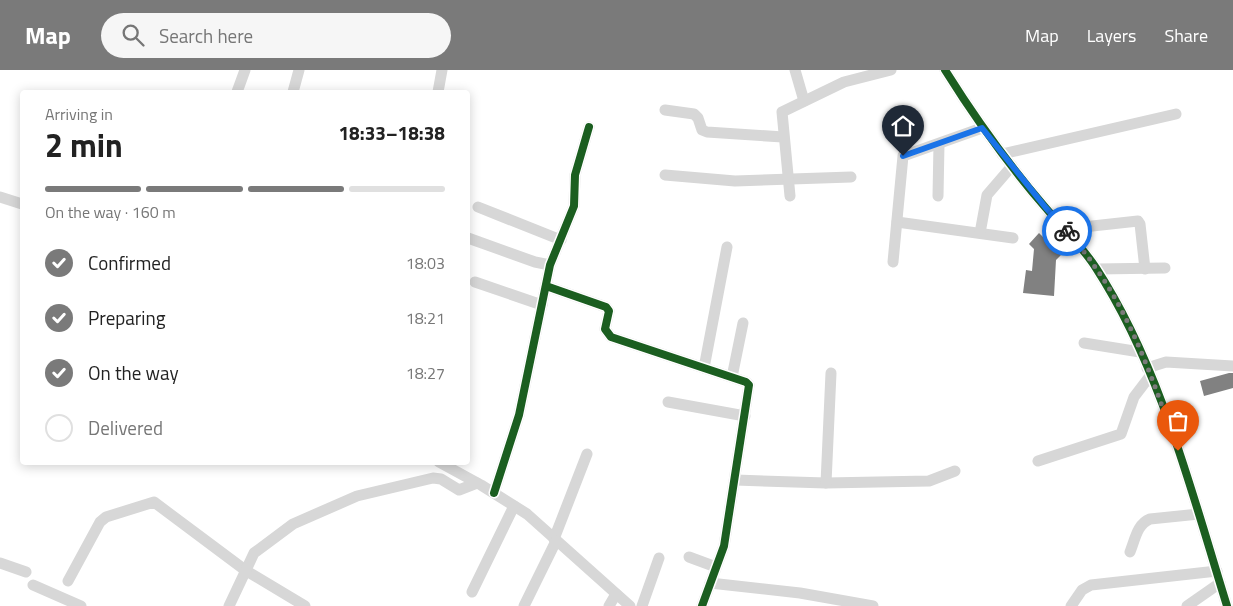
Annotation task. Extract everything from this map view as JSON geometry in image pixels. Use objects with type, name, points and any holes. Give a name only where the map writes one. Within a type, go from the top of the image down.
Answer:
[{"type":"street","points":[[238,90],[245,70]]},
{"type":"street","points":[[294,90],[299,70]]},
{"type":"street","points":[[438,90],[442,70]]},
{"type":"street","points":[[795,70],[804,101]]},
{"type":"street","points":[[790,196],[782,112],[844,82],[892,70]]},
{"type":"street","points":[[946,70],[982,128],[1097,269],[1120,306],[1149,372],[1199,514],[1227,606]]},
{"type":"street","points":[[664,110],[694,114],[704,132],[783,137]]},
{"type":"street","points":[[1002,154],[1176,114]]},
{"type":"street","points":[[494,493],[519,415],[550,265],[574,206],[575,175],[588,127]]},
{"type":"street","points":[[893,262],[903,156],[982,128]]},
{"type":"street","points":[[938,196],[939,144]]},
{"type":"street","points":[[980,233],[987,195],[1012,166]]},
{"type":"street","points":[[665,175],[735,182],[851,177]]},
{"type":"street","points":[[0,197],[20,203]]},
{"type":"street","points":[[478,207],[561,240]]},
{"type":"street","points":[[1065,229],[1138,221],[1140,224],[1145,269]]},
{"type":"street","points":[[896,222],[1013,238]]},
{"type":"street","points":[[470,239],[535,262],[550,265]]},
{"type":"street","points":[[704,368],[727,247]]},
{"type":"street","points":[[1097,269],[1165,268]]},
{"type":"street","points":[[475,282],[542,305]]},
{"type":"street","points":[[546,286],[606,307],[608,311],[605,329],[611,337],[732,377],[749,385],[725,540],[702,606]]},
{"type":"street","points":[[732,377],[743,323]]},
{"type":"street","points":[[1084,343],[1140,352]]},
{"type":"street","points":[[1038,461],[1121,434],[1134,397],[1149,372],[1166,362],[1233,366]]},
{"type":"street","points":[[826,483],[831,373]]},
{"type":"street","points":[[668,402],[745,416]]},
{"type":"street","points":[[524,606],[555,540],[587,454]]},
{"type":"street","points":[[444,465],[528,514],[555,540],[610,602],[630,606]]},
{"type":"street","points":[[734,480],[826,483],[929,481],[955,471]]},
{"type":"street","points":[[229,606],[254,553],[288,527],[357,496],[433,478],[441,479],[459,490],[477,483]]},
{"type":"street","points":[[68,581],[100,522],[106,517],[154,502],[245,570],[305,606]]},
{"type":"street","points":[[472,592],[514,506]]},
{"type":"street","points":[[1130,552],[1144,521],[1199,514]]},
{"type":"street","points":[[689,557],[716,567]]},
{"type":"street","points":[[642,606],[659,558]]},
{"type":"street","points":[[0,563],[26,572]]},
{"type":"street","points":[[1071,606],[1082,590],[1091,585],[1218,577]]},
{"type":"street","points":[[1187,606],[1218,577]]},
{"type":"street","points":[[710,583],[800,593],[869,606]]},
{"type":"street","points":[[34,585],[65,603],[81,606]]},
{"type":"building","points":[[1039,233],[1061,255],[1056,260],[1054,296],[1023,293],[1026,270],[1032,271],[1034,249],[1029,244]]},
{"type":"building","points":[[1233,373],[1233,388],[1204,396],[1200,381]]},
{"type":"cycle path","points":[[945,70],[1005,157],[1096,268],[1119,307],[1139,347],[1173,432],[1227,606]]},
{"type":"cycle path","points":[[494,493],[519,415],[550,265],[574,206],[575,175],[589,127]]},
{"type":"cycle path","points":[[546,286],[606,307],[609,311],[605,329],[611,337],[746,382],[749,385],[724,546],[702,606]]},
{"type":"way so far","points":[[1067,231],[1096,267],[1120,306],[1153,382],[1178,451]]},
{"type":"route","points":[[903,156],[906,153],[939,144],[982,128],[1046,208],[1067,231]]}]
